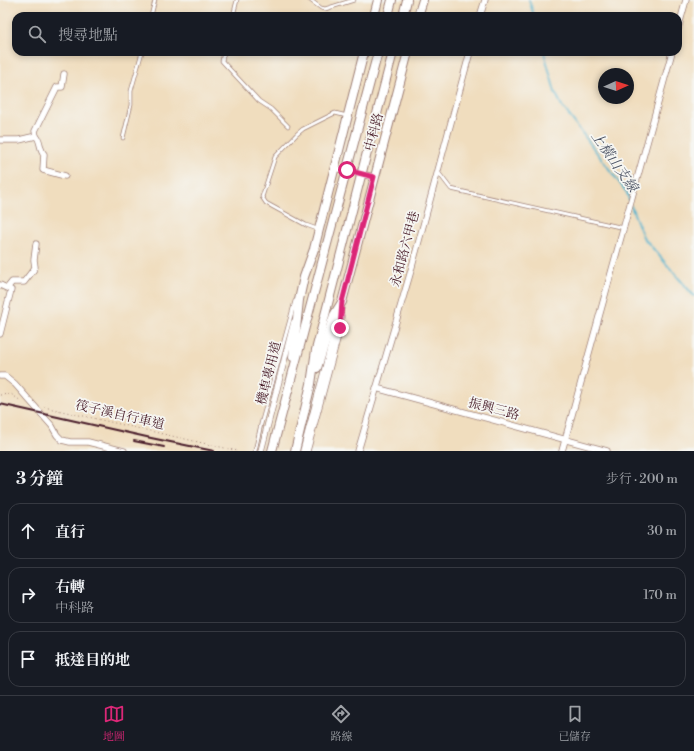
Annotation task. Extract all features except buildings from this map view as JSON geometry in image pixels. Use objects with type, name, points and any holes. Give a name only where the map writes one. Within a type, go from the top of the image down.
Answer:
[{"type":"street","points":[[375,12],[378,0]]},
{"type":"street","points":[[389,12],[392,0]]},
{"type":"street","points":[[404,12],[407,0]]},
{"type":"street","points":[[419,12],[422,0]]},
{"type":"street","points":[[481,12],[485,0]]},
{"type":"street","points":[[682,14],[686,0]]},
{"type":"street","points":[[272,451],[290,381],[299,300],[304,277],[314,249],[349,117],[363,56]]},
{"type":"street","name":"中科路","points":[[290,381],[377,56]]},
{"type":"street","name":"中科路","points":[[311,384],[316,350],[393,56]]},
{"type":"street","name":"中科路","points":[[307,451],[340,328],[342,302],[407,56]]},
{"type":"street","name":"永和路六甲巷","points":[[358,451],[410,274],[469,56]]},
{"type":"street","points":[[562,451],[671,56]]},
{"type":"street","points":[[64,74],[62,87],[57,86],[35,131],[41,151],[44,154],[43,170],[65,176]]},
{"type":"street","points":[[0,140],[19,140],[36,136]]},
{"type":"street","points":[[335,168],[374,177]]},
{"type":"street","points":[[8,288],[12,282],[24,282],[34,269],[36,244]]},
{"type":"street","points":[[0,285],[11,290],[0,334]]},
{"type":"street","name":"機車專用道","points":[[261,451],[299,300]]},
{"type":"street","points":[[294,451],[311,384],[334,316],[342,302]]},
{"type":"street","points":[[303,451],[342,302]]},
{"type":"street","points":[[0,376],[5,376],[15,384],[52,426],[62,440],[70,442],[88,442],[124,451]]},
{"type":"street","name":"振興三路","points":[[376,388],[607,451]]},
{"type":"lane","points":[[152,12],[155,0]]},
{"type":"lane","points":[[234,12],[237,0]]},
{"type":"lane","points":[[310,0],[321,8],[325,9],[354,0]]},
{"type":"lane","points":[[123,138],[131,105],[131,91],[141,56]]},
{"type":"lane","points":[[223,56],[222,61],[259,101],[272,109],[288,126]]},
{"type":"lane","points":[[319,230],[306,225],[266,203],[262,197],[275,157],[297,134],[303,129],[335,113],[349,117]]},
{"type":"lane","points":[[438,171],[451,189],[624,228]]},
{"type":"lane","points":[[255,451],[287,328],[304,277]]},
{"type":"path","name":"筏子溪自行車道","points":[[0,395],[11,394],[24,403],[238,451]]},
{"type":"waterway","name":"上橫山支線","points":[[529,0],[533,12]]},
{"type":"waterway","name":"上橫山支線","points":[[545,56],[555,92],[562,106],[627,193],[629,200]]},
{"type":"waterway","name":"上橫山支線","points":[[631,206],[643,237],[694,296]]},
{"type":"railway","points":[[0,404],[214,451]]},
{"type":"railway","points":[[134,441],[164,447]]},
{"type":"route","points":[[340,328],[342,302],[374,177],[347,170]]}]
